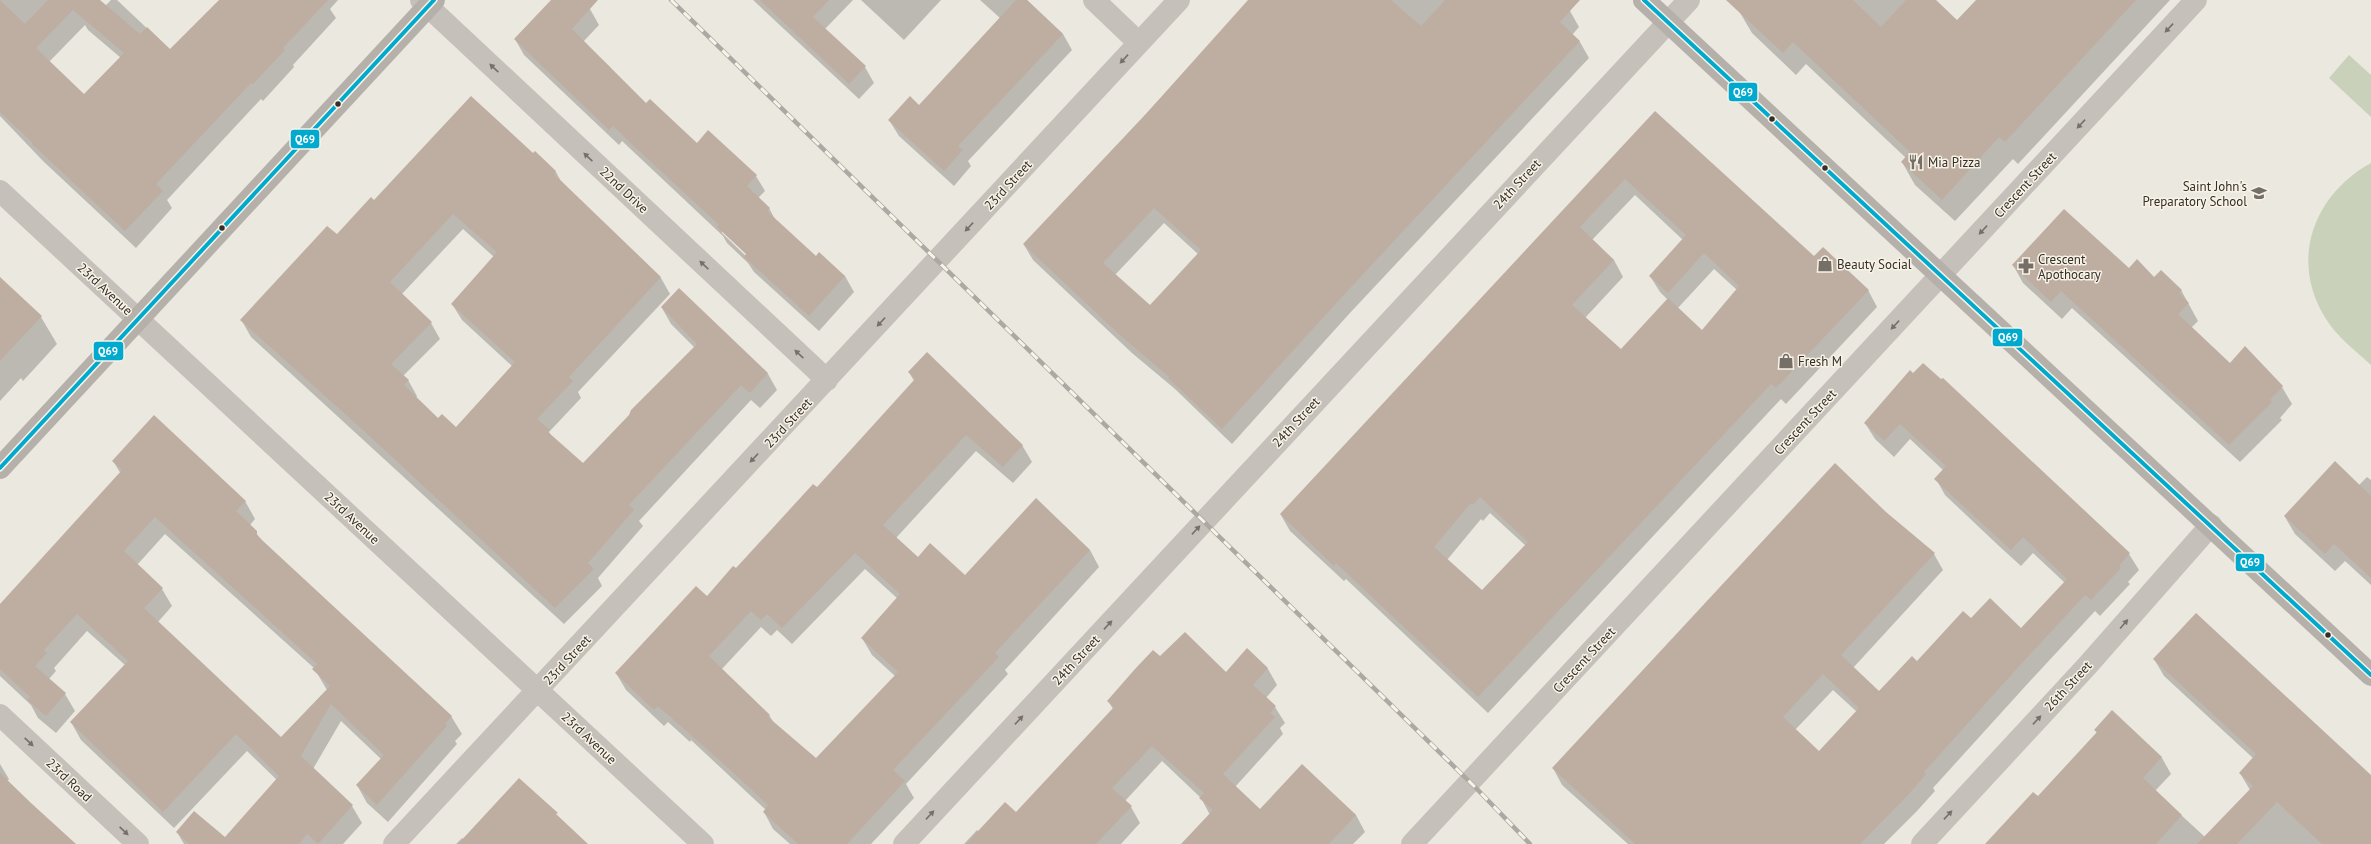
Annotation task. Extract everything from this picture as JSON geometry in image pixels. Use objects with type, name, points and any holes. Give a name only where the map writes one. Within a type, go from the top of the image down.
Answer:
[{"type":"street","points":[[1094,0],[1139,43]]},
{"type":"street","name":"23rd Street","points":[[394,844],[538,691],[1179,0]]},
{"type":"street","points":[[1644,0],[1942,274],[2371,675]]},
{"type":"street","name":"24th Street","points":[[904,844],[1689,0]]},
{"type":"street","name":"Crescent Street","points":[[1412,844],[2196,0]]},
{"type":"street","points":[[0,468],[428,2]]},
{"type":"street","name":"22nd Drive","points":[[428,2],[827,380]]},
{"type":"street","name":"23rd Avenue","points":[[0,191],[703,844]]},
{"type":"street","name":"26th Street","points":[[1922,844],[2087,666],[2211,525]]},
{"type":"street","name":"23rd Road","points":[[0,716],[138,844]]},
{"type":"green space","points":[[2349,55],[2371,75],[2371,117],[2329,78]]},
{"type":"green space","points":[[2371,163],[2371,365],[2341,338],[2326,319],[2315,297],[2309,275],[2309,253],[2313,231],[2322,211],[2334,193],[2351,177]]},
{"type":"building","points":[[0,0],[25,24],[48,0],[100,0],[140,34],[147,27],[170,49],[219,0],[328,0],[283,48],[285,50],[253,84],[251,83],[156,184],[163,191],[125,231],[0,112]],"holes":[[[73,10],[124,53],[84,94],[36,48]]]},
{"type":"building","points":[[551,0],[598,0],[572,29],[646,103],[650,99],[697,143],[708,130],[757,175],[747,186],[770,208],[767,211],[816,256],[819,252],[845,276],[809,316],[744,257],[746,254],[717,227],[719,225],[613,126],[609,130],[514,39]]},
{"type":"building","points":[[760,0],[829,0],[813,17],[866,66],[849,84]]},
{"type":"building","points":[[1016,0],[1027,0],[1063,34],[958,146],[963,150],[944,171],[888,120],[910,96],[919,105]]},
{"type":"building","points":[[1248,0],[1391,0],[1421,26],[1445,0],[1580,0],[1560,22],[1580,41],[1340,299],[1222,429],[1168,378],[1169,377],[1122,337],[1023,244],[1145,115]],"holes":[[[1154,208],[1201,250],[1150,305],[1103,263]]]},
{"type":"building","points":[[1726,0],[1853,0],[1881,27],[1906,0],[1936,0],[1957,20],[1976,0],[2136,0],[2005,142],[1999,137],[1942,200],[1901,162],[1910,152],[1793,42],[1783,53]]},
{"type":"building","points":[[471,96],[533,153],[535,151],[556,171],[554,174],[661,277],[569,377],[573,381],[537,419],[550,430],[548,432],[583,463],[629,415],[631,410],[697,344],[661,307],[679,288],[768,373],[750,393],[741,385],[629,505],[634,510],[588,563],[594,569],[555,608],[364,431],[240,320],[327,226],[337,234],[371,197],[374,200]],"holes":[[[453,214],[497,252],[451,304],[515,362],[456,427],[442,414],[438,418],[404,385],[409,380],[391,364],[432,322],[390,282]]]},
{"type":"building","points":[[1655,111],[1814,256],[1823,247],[1869,290],[1776,388],[1771,384],[1478,697],[1336,563],[1334,566],[1280,514]],"holes":[[[1625,179],[1686,235],[1649,276],[1668,293],[1704,253],[1739,286],[1702,330],[1668,298],[1621,349],[1572,305],[1614,260],[1580,227]],[[1480,497],[1528,542],[1482,590],[1434,547],[1471,503],[1473,505]]]},
{"type":"building","points":[[2064,209],[2129,268],[2137,259],[2154,277],[2161,270],[2182,290],[2179,293],[2189,303],[2178,314],[2230,363],[2245,346],[2283,386],[2270,400],[2272,402],[2229,445],[2061,291],[2051,302],[2012,265]]},
{"type":"building","points":[[0,277],[42,316],[0,361]]},
{"type":"building","points":[[927,352],[1023,445],[1003,467],[966,435],[883,525],[918,557],[930,543],[965,575],[1036,498],[1090,550],[995,653],[999,657],[893,770],[905,781],[847,844],[798,844],[763,812],[768,805],[658,706],[654,710],[615,673],[696,586],[707,596],[733,566],[736,568],[813,484],[817,487],[915,379],[908,372]],"holes":[[[855,553],[900,594],[861,638],[898,672],[816,758],[768,717],[770,715],[709,656],[751,611],[761,620],[767,614],[782,628]]]},
{"type":"building","points":[[1923,363],[1941,379],[1943,378],[2130,553],[2119,566],[2121,568],[2091,600],[2085,595],[1924,772],[1926,774],[1908,795],[1860,844],[1635,844],[1552,768],[1835,463],[1886,512],[1935,553],[1841,655],[1879,691],[1912,656],[1917,661],[1963,611],[1971,618],[1990,598],[2021,628],[2067,579],[2023,537],[2011,550],[1934,479],[1946,466],[1900,424],[1884,441],[1864,423],[1910,370],[1913,373]],"holes":[[[1823,674],[1859,708],[1819,751],[1783,717]]]},
{"type":"building","points":[[154,415],[246,501],[236,511],[257,531],[257,535],[452,716],[445,724],[447,726],[377,805],[356,785],[384,755],[331,704],[301,756],[353,805],[318,844],[307,834],[299,844],[189,844],[176,832],[194,811],[225,837],[279,776],[236,734],[163,812],[70,722],[128,661],[77,614],[44,650],[47,653],[35,666],[66,693],[46,716],[27,700],[30,697],[0,669],[0,604],[122,470],[112,461]],"holes":[[[155,517],[317,664],[312,669],[330,686],[281,737],[144,608],[163,588],[124,551]]]},
{"type":"building","points":[[2335,461],[2371,496],[2371,578],[2334,544],[2325,554],[2284,516]]},
{"type":"building","points":[[2196,613],[2371,775],[2371,844],[2322,844],[2277,802],[2237,844],[2197,844],[2253,786],[2239,773],[2256,754],[2153,659]]},
{"type":"building","points":[[1185,632],[1226,672],[1247,648],[1268,668],[1253,685],[1276,706],[1270,713],[1275,717],[1223,774],[1260,809],[1302,764],[1356,815],[1329,844],[1181,844],[1213,810],[1199,798],[1204,793],[1152,746],[1112,788],[1132,806],[1096,844],[966,844],[1005,802],[1016,812],[1114,707],[1107,701],[1135,669],[1153,650],[1160,656]]},
{"type":"building","points":[[2112,710],[2162,757],[2143,778],[2182,815],[2156,844],[1985,844],[2033,792],[2038,796],[2097,732],[2094,730]]},
{"type":"building","points":[[0,773],[31,803],[76,844],[0,844]]},
{"type":"building","points":[[519,778],[558,813],[556,814],[588,844],[458,844]]},
{"type":"railway","points":[[671,0],[1476,788],[1530,844]]},
{"type":"transit line","name":"Q69","points":[[0,468],[434,0]]},
{"type":"transit line","name":"Q69","points":[[1644,0],[2371,675]]},
{"type":"place","name":"Mia Pizza","points":[[1916,162]]},
{"type":"place","name":"Saint John's Preparatory School","points":[[2259,193]]},
{"type":"place","name":"Beauty Social","points":[[1825,264]]},
{"type":"place","name":"Crescent Apothocary","points":[[2026,266]]},
{"type":"place","name":"Fresh M","points":[[1786,361]]}]
